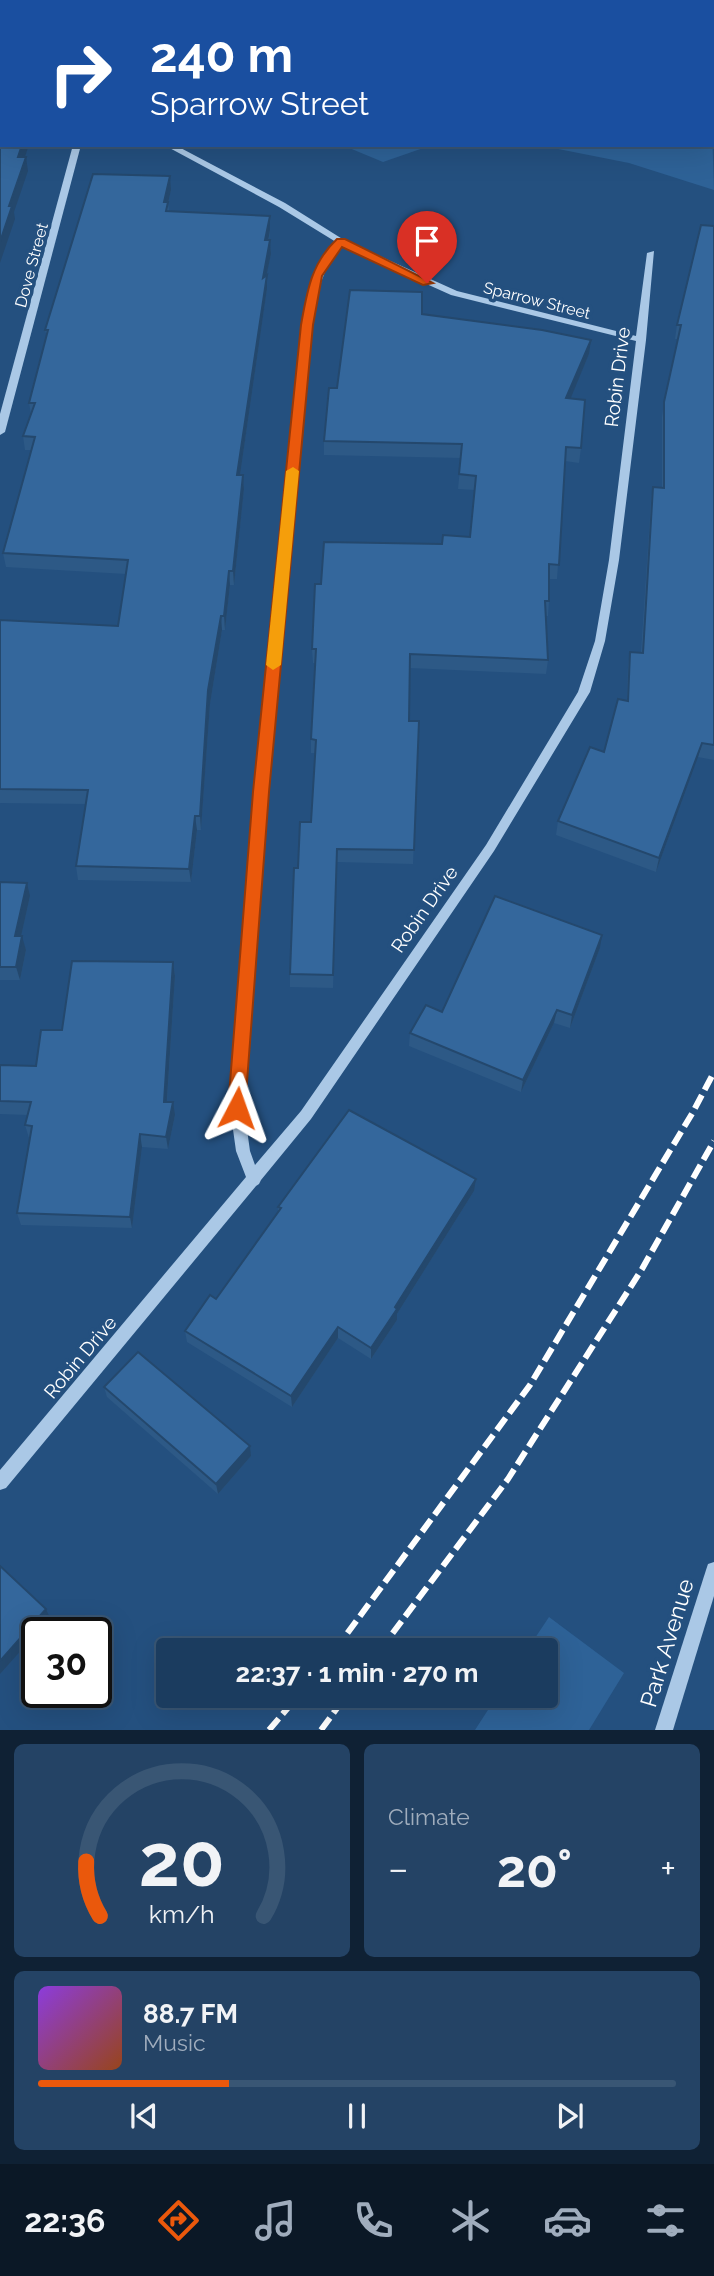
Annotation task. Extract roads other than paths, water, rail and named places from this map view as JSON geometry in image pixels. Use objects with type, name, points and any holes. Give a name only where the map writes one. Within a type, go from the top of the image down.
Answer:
[{"type":"street","name":"Dove Street","points":[[0,432],[76,147]]},
{"type":"street","name":"Sparrow Street","points":[[172,147],[282,205],[341,242],[454,293],[640,340]]},
{"type":"street","points":[[254,1180],[243,1151],[237,1108],[261,792],[307,325],[316,276],[331,251],[341,242]]},
{"type":"street","name":"Robin Drive","points":[[0,1482],[306,1115],[490,848],[584,692],[600,641],[614,560],[651,253]]},
{"type":"street","name":"Park Avenue","points":[[664,1730],[714,1570]]},
{"type":"railway","points":[[344,1638],[530,1385],[693,1112],[714,1072]]},
{"type":"railway","points":[[389,1638],[508,1479],[642,1269],[714,1141]]},
{"type":"railway","points":[[269,1730],[288,1708]]},
{"type":"railway","points":[[321,1730],[337,1708]]}]
